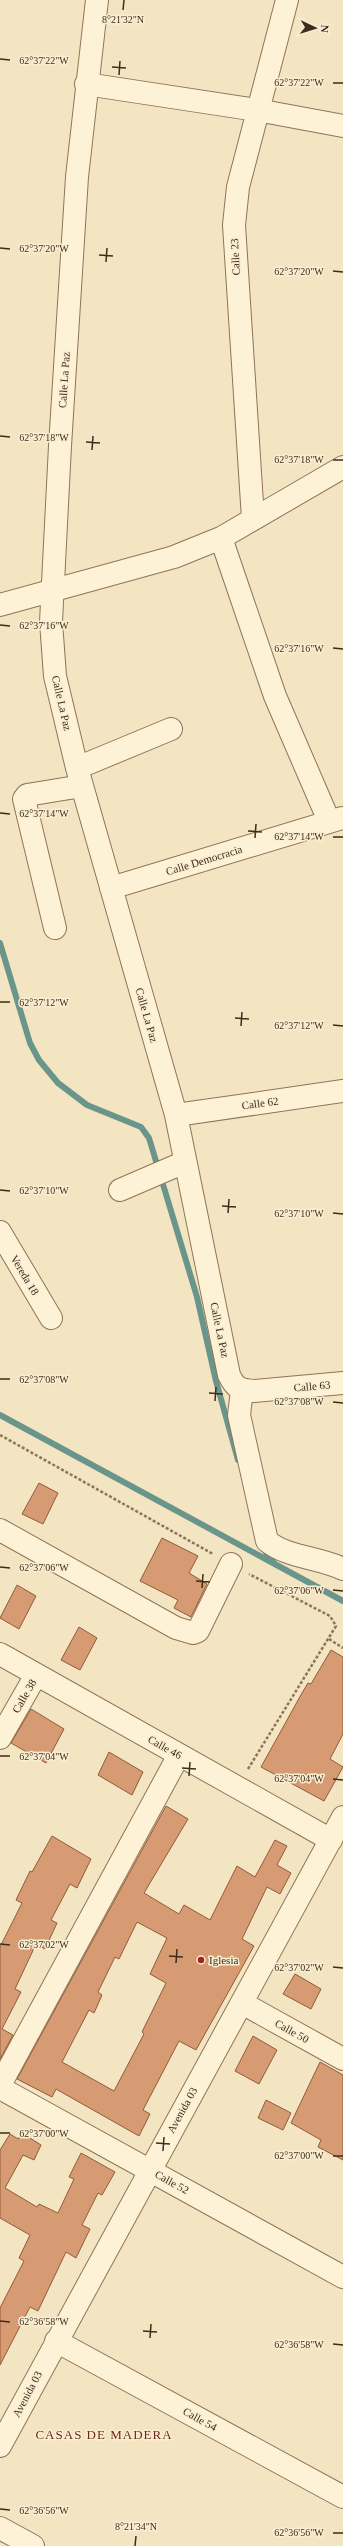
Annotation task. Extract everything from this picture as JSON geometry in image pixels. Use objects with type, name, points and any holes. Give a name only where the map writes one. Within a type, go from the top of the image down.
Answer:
[{"type":"street","name":"Calle La Paz","points":[[97,0],[86,84],[77,177],[60,446],[52,622],[54,676],[79,777],[176,1116],[176,1165],[229,1375],[238,1388]]},
{"type":"street","name":"Calle 23","points":[[253,519],[234,225],[238,187],[287,0]]},
{"type":"street","points":[[86,84],[257,110],[343,126]]},
{"type":"street","points":[[0,605],[174,557],[221,538],[343,467]]},
{"type":"street","points":[[221,538],[275,696],[336,819]]},
{"type":"street","points":[[55,928],[24,799],[27,795],[79,777],[171,729]]},
{"type":"street","name":"Calle Democracia","points":[[111,888],[336,819]]},
{"type":"street","name":"Calle 62","points":[[176,1116],[343,1091]]},
{"type":"street","points":[[120,1190],[176,1165]]},
{"type":"street","name":"Vereda 18","points":[[0,1232],[51,1318]]},
{"type":"street","name":"Calle 63","points":[[238,1388],[254,1391],[343,1384]]},
{"type":"street","points":[[238,1388],[239,1415],[267,1542],[276,1549],[327,1561],[343,1569]]},
{"type":"street","points":[[0,1530],[176,1628],[193,1633],[198,1631],[231,1564]]},
{"type":"street","name":"Calle 46","points":[[0,1654],[179,1755],[238,1786],[331,1840]]},
{"type":"street","name":"Calle 38","points":[[0,1738],[36,1675]]},
{"type":"street","points":[[0,2087],[179,1755]]},
{"type":"street","name":"Avenida 03","points":[[0,2446],[56,2340],[343,1817]]},
{"type":"street","name":"Calle 50","points":[[242,2003],[343,2059]]},
{"type":"street","name":"Calle 52","points":[[0,2087],[343,2277]]},
{"type":"street","name":"Calle 54","points":[[56,2340],[343,2497]]},
{"type":"street","points":[[0,2528],[33,2546]]},
{"type":"path","points":[[0,1435],[231,1564],[330,1616],[336,1626],[238,1786]]},
{"type":"path","points":[[328,1639],[343,1648]]},
{"type":"building","points":[[39,1483],[58,1493],[43,1524],[22,1514]]},
{"type":"building","points":[[162,1538],[198,1556],[189,1573],[207,1584],[191,1617],[174,1608],[178,1600],[140,1581]]},
{"type":"building","points":[[17,1585],[36,1596],[19,1629],[0,1618]]},
{"type":"building","points":[[79,1627],[97,1638],[80,1670],[61,1660]]},
{"type":"building","points":[[331,1650],[343,1657],[343,1734],[330,1759],[343,1767],[324,1801],[261,1767],[302,1693],[308,1683],[311,1684]]},
{"type":"building","points":[[31,1709],[64,1729],[46,1763],[11,1743]]},
{"type":"building","points":[[109,1752],[143,1772],[132,1795],[98,1775]]},
{"type":"building","points":[[166,1806],[188,1819],[144,1893],[179,1914],[184,1905],[210,1920],[237,1866],[255,1877],[275,1840],[287,1846],[277,1865],[291,1873],[280,1894],[267,1887],[242,1939],[254,1946],[196,2050],[179,2041],[143,2110],[150,2114],[139,2136],[56,2089],[52,2097],[17,2079]],"holes":[[[137,1922],[167,1938],[150,1974],[166,1983],[142,2032],[144,2034],[114,2091],[62,2062],[89,2010],[94,2013],[102,1995],[98,1992],[115,1957],[119,1959]]]},
{"type":"building","points":[[52,1836],[91,1859],[77,1888],[70,1884],[51,1920],[57,1923],[45,1949],[36,1944],[15,1989],[21,1992],[2,2029],[13,2035],[0,2059],[0,1947],[22,1903],[16,1900],[30,1871],[32,1872]]},
{"type":"building","points":[[295,1974],[321,1989],[311,2009],[283,1994]]},
{"type":"building","points":[[253,2036],[277,2050],[259,2084],[235,2071]]},
{"type":"building","points":[[320,2062],[343,2075],[343,2160],[318,2147],[321,2140],[291,2123]]},
{"type":"building","points":[[266,2100],[291,2113],[283,2130],[258,2118]]},
{"type":"building","points":[[22,2133],[41,2145],[34,2160],[23,2155],[5,2188],[37,2207],[39,2204],[58,2213],[74,2179],[69,2177],[81,2153],[115,2172],[102,2195],[98,2193],[82,2225],[90,2229],[76,2258],[66,2252],[38,2311],[30,2307],[0,2365],[0,2308],[24,2261],[19,2258],[30,2235],[0,2218],[0,2150],[10,2134],[18,2139]]},
{"type":"waterway","points":[[0,943],[30,1043],[39,1060],[58,1083],[87,1105],[141,1127],[149,1138],[197,1297],[216,1381],[238,1460]]},
{"type":"waterway","points":[[0,1415],[343,1601]]},
{"type":"waterway","points":[[263,1548],[274,1563]]},
{"type":"place","name":"Iglesia","points":[[201,1960]]},
{"type":"district","name":"CASAS DE MADERA","points":[[104,2434]]}]
